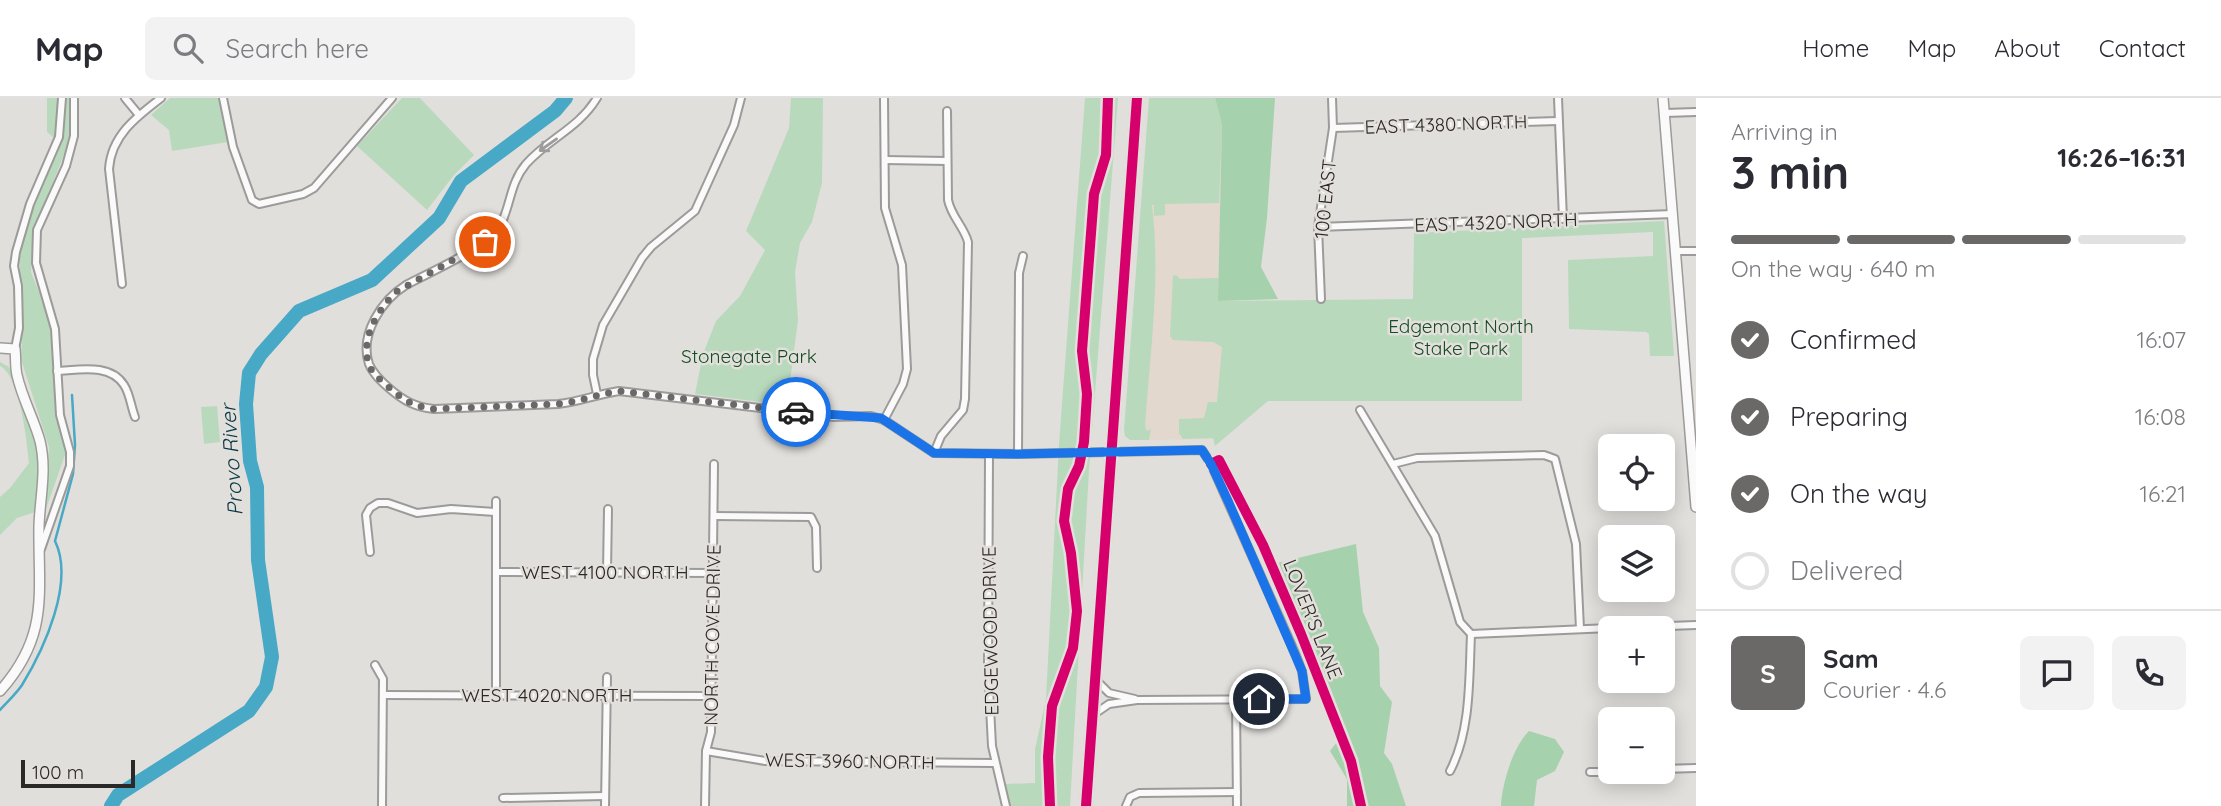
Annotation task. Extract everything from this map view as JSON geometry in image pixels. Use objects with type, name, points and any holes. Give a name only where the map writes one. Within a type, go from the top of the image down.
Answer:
[{"type":"highway","points":[[1086,806],[1137,98]]},
{"type":"main road","points":[[1663,98],[1696,508]]},
{"type":"main road","points":[[0,348],[15,349],[17,375],[37,432],[44,462],[39,527],[39,619],[16,672],[0,691]]},
{"type":"street","points":[[15,349],[19,328],[18,286],[14,266],[16,252],[30,204],[59,137],[62,98]]},
{"type":"street","points":[[41,551],[70,466],[70,452],[60,415],[55,329],[36,263],[37,230],[65,166],[74,136],[74,98]]},
{"type":"street","points":[[125,98],[139,116]]},
{"type":"street","points":[[122,284],[109,169],[110,157],[120,135],[162,98]]},
{"type":"street","points":[[223,98],[233,146],[252,201],[259,204],[303,194],[314,188],[392,98]]},
{"type":"street","points":[[597,98],[588,113],[570,130],[540,150],[524,166],[510,194],[502,222],[485,242],[406,285],[384,304],[367,341],[370,366],[377,377],[405,401],[420,408],[566,404],[597,394],[619,391],[834,417],[871,416],[884,420],[934,453],[1202,450],[1211,464],[1296,655],[1302,671],[1306,699],[1137,699],[1109,704],[1091,717]]},
{"type":"street","points":[[597,394],[593,359],[603,326],[642,258],[651,247],[695,211],[734,125],[741,98]]},
{"type":"street","points":[[884,98],[885,208],[902,265],[907,369],[903,384],[884,420]]},
{"type":"street","name":"100 EAST","points":[[1321,299],[1318,227],[1333,128],[1332,98]]},
{"type":"street","points":[[1558,98],[1563,219]]},
{"type":"street","points":[[934,453],[941,436],[964,405],[968,242],[950,211],[948,200],[947,111]]},
{"type":"street","points":[[1665,113],[1696,112]]},
{"type":"street","name":"EAST 4380 NORTH","points":[[1333,128],[1558,121]]},
{"type":"street","points":[[885,160],[947,161]]},
{"type":"street","name":"EAST 4320 NORTH","points":[[1318,227],[1674,214]]},
{"type":"street","points":[[1676,251],[1696,251]]},
{"type":"street","points":[[1018,454],[1019,273],[1023,256]]},
{"type":"street","points":[[1685,370],[1696,369]]},
{"type":"street","points":[[57,372],[98,370],[115,376],[124,384],[135,417]]},
{"type":"street","points":[[1360,410],[1435,536],[1460,622],[1471,634],[1463,736],[1459,753],[1450,771]]},
{"type":"street","name":"EDGEWOOD DRIVE","points":[[989,454],[988,667],[992,746],[1006,806]]},
{"type":"street","points":[[1393,464],[1417,458],[1544,455],[1555,458],[1576,544],[1580,629]]},
{"type":"street","name":"NORTH COVE DRIVE","points":[[705,806],[706,751],[711,732],[712,696],[714,464]]},
{"type":"street","points":[[496,501],[496,695]]},
{"type":"street","points":[[370,552],[366,515],[370,508],[378,503],[388,503],[418,513],[451,509],[495,512]]},
{"type":"street","points":[[607,571],[608,509]]},
{"type":"street","points":[[714,516],[811,517],[816,527],[817,568]]},
{"type":"street","name":"WEST 4100 NORTH","points":[[496,572],[715,572]]},
{"type":"street","points":[[1675,626],[1696,625]]},
{"type":"street","points":[[1471,634],[1598,628]]},
{"type":"street","points":[[375,664],[382,676],[383,695],[382,806]]},
{"type":"street","points":[[605,806],[607,677]]},
{"type":"street","points":[[1094,677],[1110,693],[1137,699]]},
{"type":"street","name":"WEST 4020 NORTH","points":[[383,695],[712,696]]},
{"type":"street","points":[[1236,700],[1237,806]]},
{"type":"street","name":"WEST 3960 NORTH","points":[[706,751],[765,761],[995,763]]},
{"type":"street","points":[[1675,769],[1696,768]]},
{"type":"street","points":[[1590,772],[1598,772]]},
{"type":"street","points":[[1126,806],[1130,797],[1139,793],[1237,792]]},
{"type":"street","points":[[503,798],[605,796]]},
{"type":"shaded area","points":[[1222,125],[1233,301],[1213,439],[1142,440],[1152,205]]},
{"type":"green space","points":[[47,98],[71,98],[71,136],[33,234],[31,272],[51,322],[55,351],[56,415],[66,452],[46,509],[49,447],[21,359],[23,321],[19,254],[28,218],[59,142],[47,132]]},
{"type":"green space","points":[[170,98],[220,98],[228,142],[172,151],[169,130],[151,115]]},
{"type":"green space","points":[[402,98],[420,98],[474,155],[454,175],[427,210],[357,146]]},
{"type":"green space","name":"Stonegate Park","points":[[791,98],[823,98],[822,183],[812,222],[800,243],[795,272],[798,320],[787,405],[695,394],[703,354],[716,321],[740,296],[765,250],[746,231],[789,128]]},
{"type":"green space","points":[[1085,98],[1118,98],[1089,470],[1070,806],[1010,806],[1005,784],[1035,783],[1035,749],[1046,699],[1059,444]]},
{"type":"green space","points":[[1149,98],[1215,98],[1222,125],[1219,203],[1165,204],[1165,215],[1154,216],[1152,205],[1155,288],[1145,427],[1147,431],[1151,429],[1149,440],[1130,440],[1125,436],[1124,430]]},
{"type":"green space","points":[[1215,98],[1275,98],[1261,267],[1278,299],[1218,301],[1222,125]]},
{"type":"green space","name":"Edgemont North Stake Park","points":[[1664,221],[1674,356],[1650,356],[1649,334],[1646,332],[1569,329],[1568,260],[1653,256],[1653,232],[1522,238],[1522,401],[1268,401],[1215,446],[1213,438],[1183,439],[1179,433],[1179,419],[1204,418],[1208,402],[1217,402],[1222,347],[1213,342],[1173,340],[1170,336],[1173,276],[1176,275],[1180,279],[1218,278],[1219,301],[1413,299],[1414,233]]},
{"type":"green space","points":[[0,362],[9,367],[37,444],[39,473],[35,512],[17,518],[0,535],[0,497],[29,463],[17,395],[13,382],[0,366]]},
{"type":"green space","points":[[217,406],[220,442],[204,444],[201,407]]},
{"type":"green space","points":[[1356,544],[1363,612],[1379,648],[1380,686],[1392,702],[1384,753],[1392,764],[1406,806],[1347,806],[1347,779],[1330,751],[1344,733],[1277,563]]},
{"type":"green space","points":[[1529,731],[1555,739],[1564,752],[1555,771],[1537,780],[1534,806],[1501,806],[1509,766],[1518,746]]},
{"type":"waterway","name":"Provo River","points":[[111,806],[118,795],[249,711],[266,687],[272,657],[258,560],[257,487],[250,461],[246,404],[249,373],[261,354],[299,311],[372,280],[439,218],[461,181],[555,111],[566,98]]},
{"type":"waterway","points":[[0,710],[20,688],[31,670],[47,634],[59,595],[60,557],[55,541],[73,474],[75,445],[72,395]]},
{"type":"cycle path","points":[[1050,806],[1048,757],[1052,706],[1073,648],[1077,611],[1071,553],[1064,521],[1068,489],[1079,466],[1084,442],[1087,394],[1082,351],[1094,194],[1106,155],[1108,98]]},
{"type":"cycle path","points":[[1086,806],[1137,98]]},
{"type":"cycle path","name":"LOVER'S LANE","points":[[1211,464],[1219,460],[1263,545],[1351,761],[1361,806]]},
{"type":"way so far","points":[[485,242],[406,285],[384,304],[375,319],[367,341],[370,366],[377,377],[405,401],[420,408],[434,409],[558,404],[574,403],[597,394],[619,391],[796,412]]},
{"type":"route","points":[[796,412],[834,417],[881,418],[934,453],[1202,450],[1229,503],[1302,671],[1306,699],[1259,699]]}]
